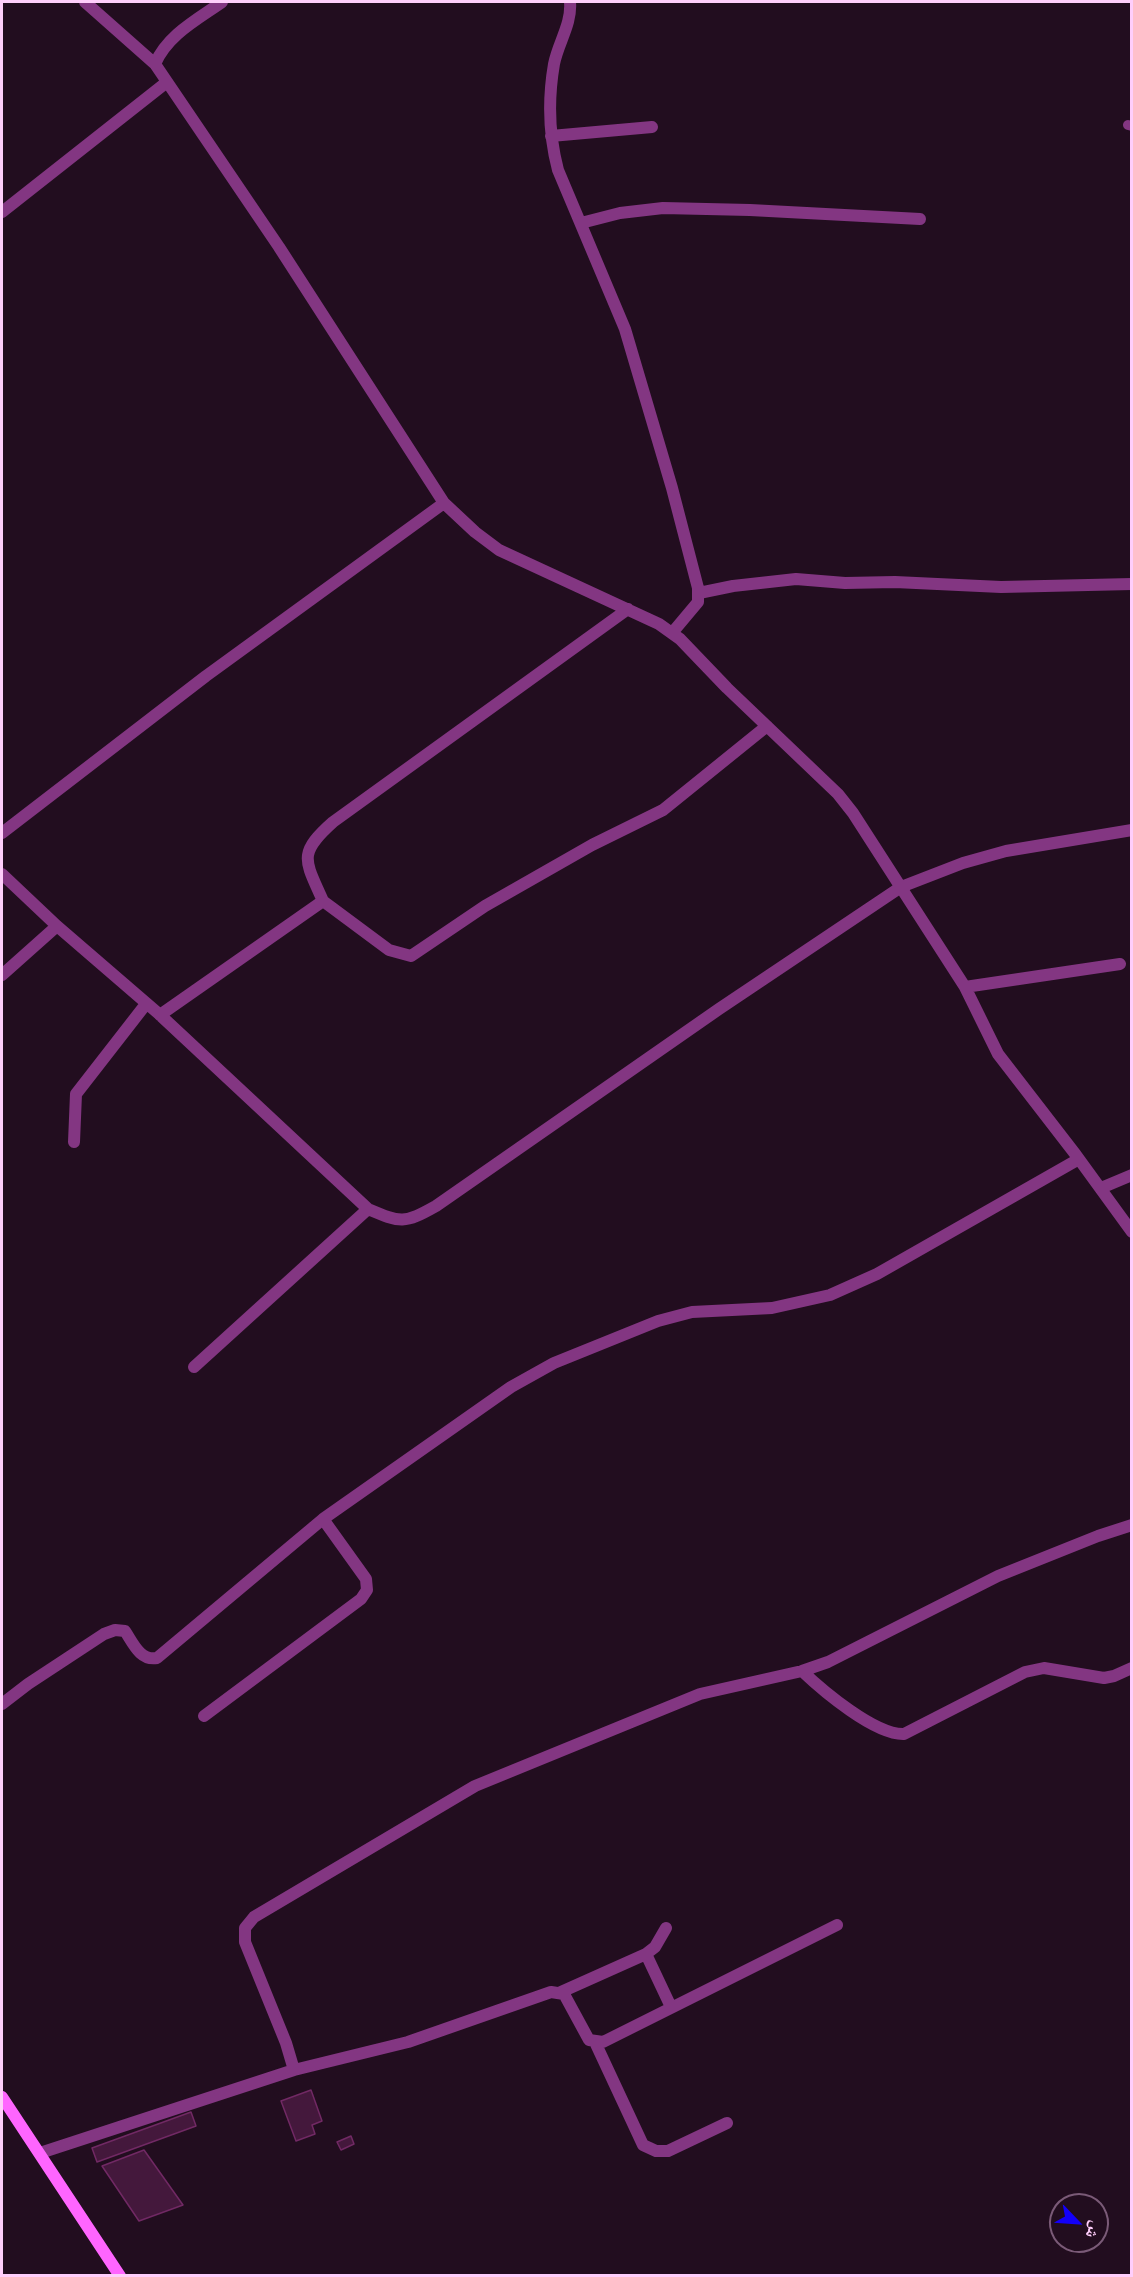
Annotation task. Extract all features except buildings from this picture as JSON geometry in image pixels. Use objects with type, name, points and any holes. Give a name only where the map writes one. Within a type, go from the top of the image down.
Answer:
[{"type":"main road","points":[[2,2097],[120,2276]]},
{"type":"street","points":[[85,2],[155,64],[279,247],[444,503],[475,532],[499,550],[628,609],[672,633],[838,794],[965,987],[998,1054],[1101,1188],[1131,1232]]},
{"type":"street","points":[[155,64],[167,43],[222,2]]},
{"type":"street","points":[[570,2],[567,28],[554,62],[551,136],[558,170],[625,329],[672,488],[699,593],[698,602],[672,633]]},
{"type":"street","points":[[2,212],[167,82]]},
{"type":"street","points":[[551,136],[652,127]]},
{"type":"street","points":[[581,223],[620,213],[663,208],[920,219]]},
{"type":"street","points":[[2,834],[206,676],[444,503]]},
{"type":"street","points":[[699,593],[796,579],[845,583],[895,582],[1001,587],[1131,584]]},
{"type":"street","points":[[628,609],[342,815],[315,838],[309,849],[308,866],[323,901],[389,950],[411,956],[485,906],[592,845],[663,810],[767,726]]},
{"type":"street","points":[[2,874],[57,926],[160,1016],[368,1209],[394,1221],[416,1217],[436,1206],[901,887],[963,863],[1006,850],[1131,830]]},
{"type":"street","points":[[160,1016],[323,901]]},
{"type":"street","points":[[2,975],[57,926]]},
{"type":"street","points":[[965,987],[1120,964]]},
{"type":"street","points":[[74,1142],[75,1094],[146,1004]]},
{"type":"street","points":[[2,1704],[84,1647],[115,1630],[125,1631],[143,1657],[157,1658],[323,1519],[501,1394],[554,1363],[658,1321],[692,1312],[772,1308],[830,1295],[877,1274],[1079,1159]]},
{"type":"street","points":[[1101,1188],[1131,1175]]},
{"type":"street","points":[[194,1367],[368,1209]]},
{"type":"street","points":[[204,1716],[361,1599],[366,1590],[366,1579],[323,1519]]},
{"type":"street","points":[[294,2070],[286,2043],[245,1942],[245,1928],[254,1917],[476,1786],[700,1694],[802,1671],[828,1662],[998,1576],[1131,1525]]},
{"type":"street","points":[[802,1671],[822,1691],[882,1730],[892,1734],[904,1734],[1025,1672],[1044,1668],[1104,1678],[1131,1668]]},
{"type":"street","points":[[561,1992],[567,1996],[589,2040],[603,2042],[837,1925]]},
{"type":"street","points":[[40,2153],[294,2070],[384,2049],[537,1995],[561,1992],[646,1954],[655,1947],[666,1928]]},
{"type":"street","points":[[646,1954],[671,2007]]},
{"type":"street","points":[[595,2042],[643,2145],[656,2151],[668,2151],[727,2123]]}]
